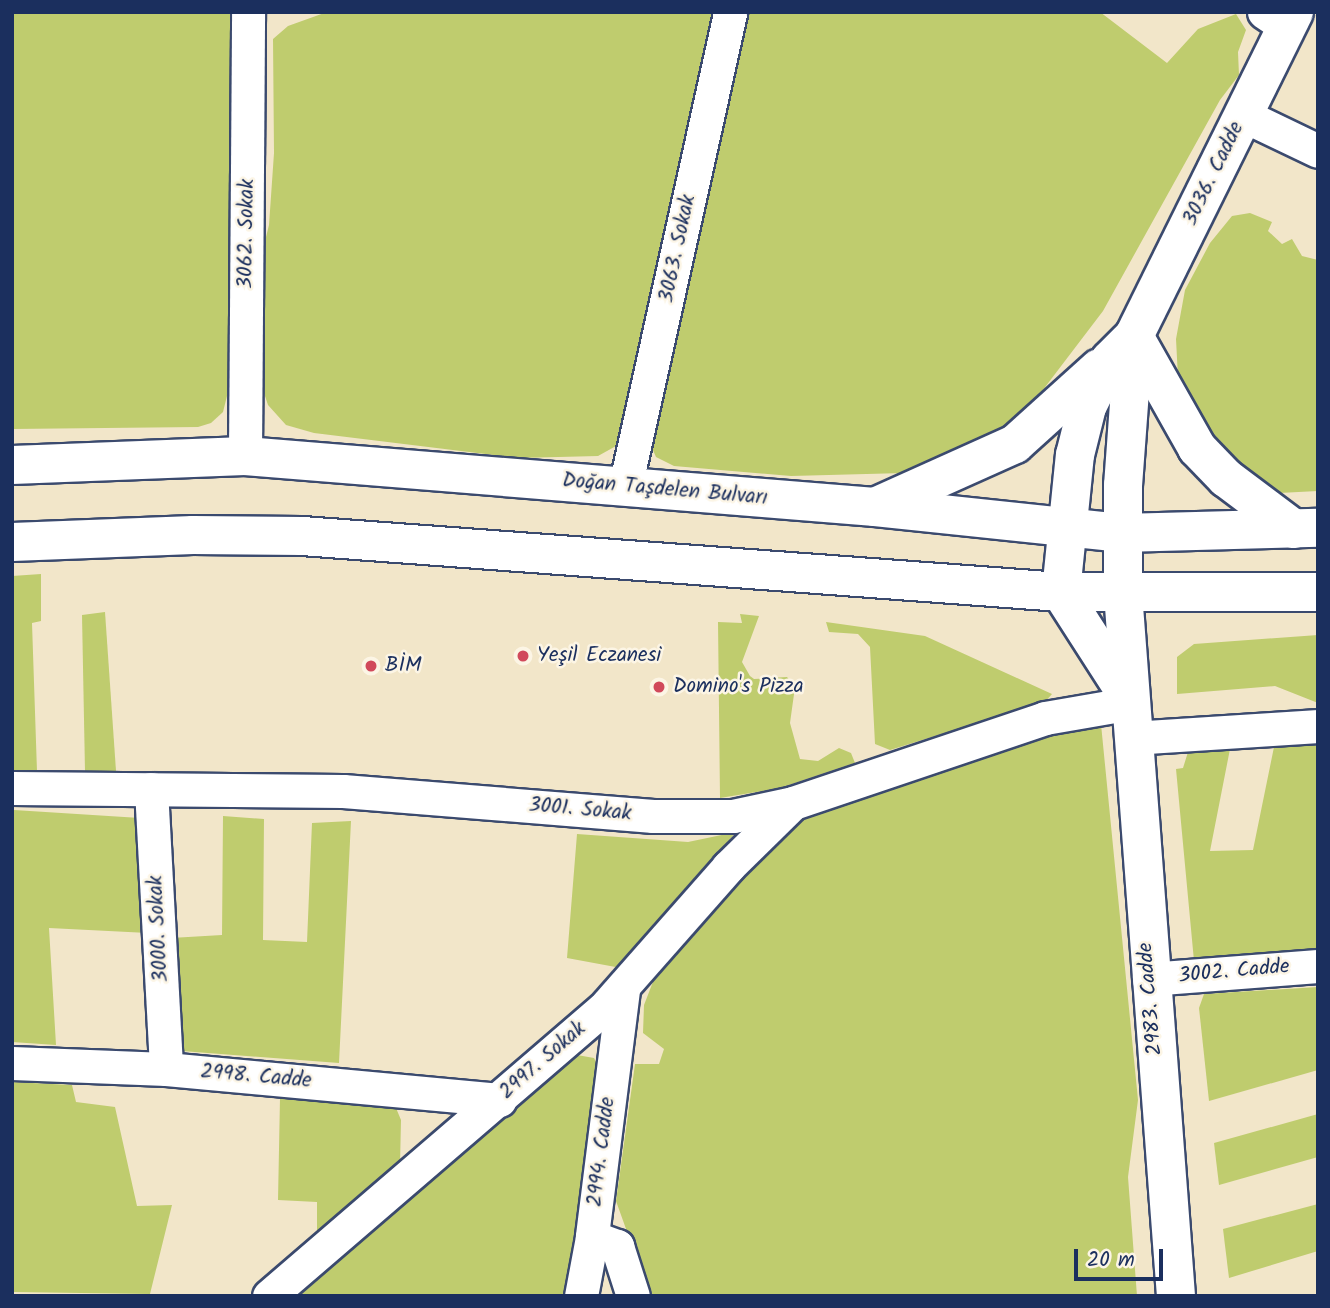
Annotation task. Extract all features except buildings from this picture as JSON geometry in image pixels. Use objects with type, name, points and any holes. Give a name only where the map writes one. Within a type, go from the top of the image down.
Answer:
[{"type":"main road","name":"3036. Cadde","points":[[1061,592],[1065,528],[1075,455],[1087,407],[1110,360],[1135,336],[1243,115],[1282,17]]},
{"type":"main road","name":"3036. Cadde","points":[[1123,593],[1121,533],[1135,336]]},
{"type":"main road","points":[[875,507],[1015,444],[1135,336],[1185,431],[1210,464],[1306,529]]},
{"type":"main road","name":"Doğan Taşdelen Bulvarı","points":[[12,465],[245,456],[875,507],[1121,533],[1306,529]]},
{"type":"main road","points":[[12,542],[193,535],[302,536],[1061,592],[1318,592]]},
{"type":"main road","name":"2983. Cadde","points":[[1061,592],[1132,720]]},
{"type":"main road","name":"2983. Cadde","points":[[1123,593],[1149,979],[1176,1296]]},
{"type":"street","name":"3062. Sokak","points":[[245,456],[248,12]]},
{"type":"street","name":"3063. Sokak","points":[[625,487],[730,12]]},
{"type":"street","points":[[1243,115],[1318,151]]},
{"type":"street","name":"3001. Sokak","points":[[12,788],[343,791],[653,816],[733,816],[793,803],[1045,718],[1318,726]]},
{"type":"street","name":"3000. Sokak","points":[[151,789],[166,1069]]},
{"type":"street","name":"2997. Sokak","points":[[269,1296],[499,1100],[623,990],[728,867],[793,803]]},
{"type":"street","name":"3002. Cadde","points":[[1149,979],[1318,965]]},
{"type":"street","name":"2994. Cadde","points":[[623,990],[592,1237],[617,1246],[633,1296]]},
{"type":"street","name":"2998. Cadde","points":[[12,1063],[166,1069],[499,1100]]},
{"type":"street","points":[[581,1296],[592,1237]]},
{"type":"green space","points":[[12,12],[233,12],[228,392],[223,412],[211,423],[198,427],[12,429]]},
{"type":"green space","points":[[327,12],[714,12],[625,427],[616,446],[598,456],[518,458],[314,433],[286,425],[268,405],[261,384],[260,261],[269,225],[274,153],[273,39],[288,26]]},
{"type":"green space","points":[[744,12],[1100,12],[1167,63],[1198,29],[1236,14],[1246,30],[1238,52],[1239,75],[1220,100],[1103,311],[1036,399],[975,450],[904,473],[791,476],[674,466],[656,457],[649,441]]},
{"type":"green space","points":[[1250,213],[1272,222],[1268,231],[1282,244],[1292,239],[1302,256],[1318,260],[1318,491],[1279,493],[1214,452],[1178,378],[1176,339],[1185,290],[1210,243],[1232,216]]},
{"type":"green space","points":[[41,574],[41,621],[32,623],[37,771],[12,771],[12,576]]},
{"type":"green space","points":[[105,612],[116,771],[85,771],[82,615]]},
{"type":"green space","points":[[740,614],[759,616],[742,662],[750,676],[754,679],[787,677],[795,687],[790,723],[800,759],[818,761],[839,748],[851,753],[855,763],[780,788],[720,798],[718,622],[742,623]]},
{"type":"green space","points":[[826,622],[925,636],[1052,694],[1045,702],[890,750],[875,744],[870,647],[858,634],[829,632]]},
{"type":"green space","points":[[1318,635],[1318,703],[1275,686],[1177,694],[1177,657],[1194,644]]},
{"type":"green space","points":[[1101,724],[1138,1100],[1128,1177],[1137,1296],[650,1296],[616,1201],[635,1064],[659,1064],[664,1049],[643,1033],[644,1005],[656,974],[776,836],[799,820],[831,803],[1011,743]]},
{"type":"green space","points":[[1318,744],[1318,949],[1194,961],[1176,769],[1183,768],[1188,752],[1230,749],[1210,851],[1253,850],[1274,747]]},
{"type":"green space","points":[[14,810],[140,818],[148,933],[49,928],[56,1045],[12,1042]]},
{"type":"green space","points":[[223,816],[264,819],[263,940],[307,942],[312,823],[351,821],[339,1063],[182,1051],[171,938],[222,935]]},
{"type":"green space","points":[[736,832],[621,968],[567,958],[577,834],[688,842]]},
{"type":"green space","points":[[1318,987],[1318,1070],[1209,1101],[1199,1008],[1204,994]]},
{"type":"green space","points":[[577,1055],[594,1058],[599,1068],[594,1126],[565,1296],[299,1296]]},
{"type":"green space","points":[[12,1082],[72,1085],[76,1102],[115,1107],[137,1206],[172,1205],[150,1294],[12,1292]]},
{"type":"green space","points":[[280,1098],[396,1108],[401,1120],[400,1165],[317,1232],[317,1202],[278,1200]]},
{"type":"green space","points":[[1318,1114],[1318,1157],[1219,1185],[1214,1143]]},
{"type":"green space","points":[[1318,1204],[1318,1251],[1229,1278],[1223,1229]]},
{"type":"place","name":"Yeşil Eczanesi","points":[[523,656]]},
{"type":"place","name":"BİM","points":[[371,666]]},
{"type":"place","name":"Domino's Pizza","points":[[659,687]]}]
